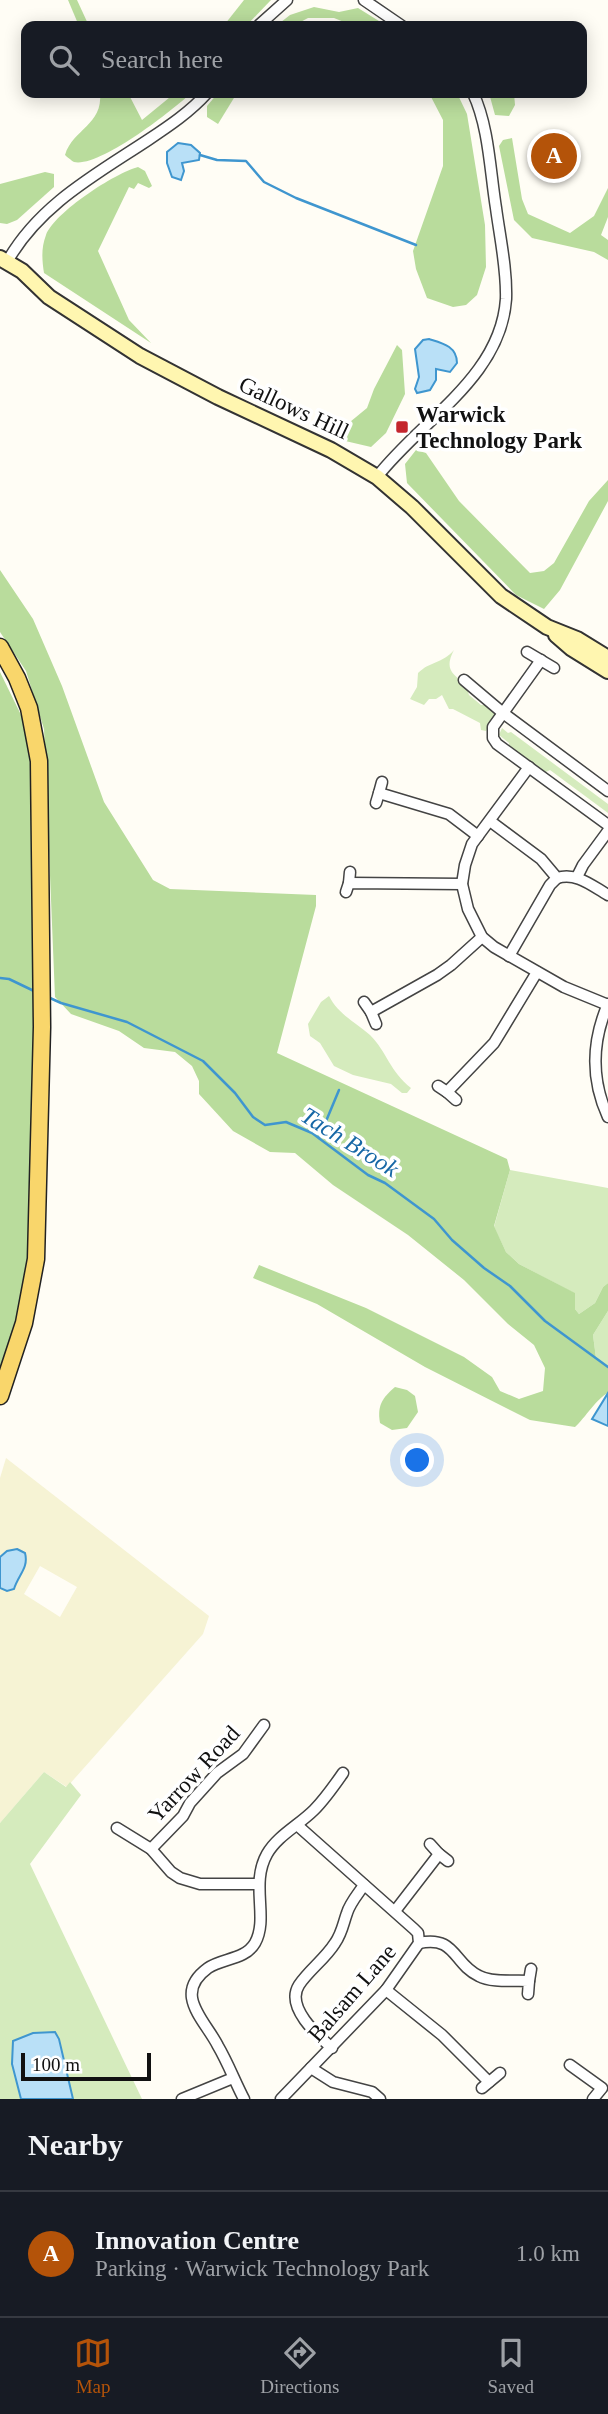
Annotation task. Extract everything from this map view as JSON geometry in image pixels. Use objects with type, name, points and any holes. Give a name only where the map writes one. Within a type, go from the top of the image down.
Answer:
[{"type":"main road","points":[[0,647],[29,708],[39,761],[42,1027],[36,1259],[24,1323],[0,1396]]},
{"type":"street","points":[[263,21],[287,0]]},
{"type":"street","points":[[364,0],[395,21]]},
{"type":"street","points":[[3,260],[33,225],[76,187],[169,126],[200,98]]},
{"type":"street","points":[[377,477],[481,367],[498,337],[502,323],[506,296],[500,238],[484,130],[474,98]]},
{"type":"street","name":"Gallows Hill","points":[[3,260],[22,271],[76,320],[218,397],[331,450],[377,477],[412,507],[501,596],[547,627],[571,648],[608,671]]},
{"type":"street","name":"Gallows Hill","points":[[547,627],[577,639],[608,658]]},
{"type":"street","points":[[527,652],[554,667]]},
{"type":"street","points":[[541,660],[493,727],[493,738],[497,744],[608,825]]},
{"type":"street","points":[[464,680],[503,713],[608,791]]},
{"type":"street","points":[[529,767],[478,836],[468,854],[462,884],[468,909],[481,937],[564,987],[608,1004],[600,1023],[595,1056],[600,1099],[608,1117]]},
{"type":"street","points":[[379,793],[449,814],[478,836]]},
{"type":"street","points":[[490,821],[541,859],[557,878]]},
{"type":"street","points":[[577,877],[608,831]]},
{"type":"street","points":[[509,956],[557,878],[577,877],[608,895]]},
{"type":"street","points":[[348,883],[462,884]]},
{"type":"street","points":[[371,1012],[452,965],[481,937]]},
{"type":"street","points":[[456,1100],[442,1089],[495,1043],[537,972]]},
{"type":"street","points":[[364,1002],[376,1024]]},
{"type":"street","name":"Yarrow Road","points":[[151,1849],[183,1816],[190,1803],[217,1773],[243,1754],[264,1725]]},
{"type":"street","points":[[244,2099],[218,2044],[194,2010],[193,1989],[198,1977],[210,1966],[245,1953],[256,1941],[260,1926],[258,1884],[260,1869],[267,1853],[329,1794],[343,1773]]},
{"type":"street","name":"Balsam Lane","points":[[281,2099],[386,1990],[419,1943],[418,1933],[298,1825]]},
{"type":"street","points":[[117,1828],[151,1849],[171,1872],[188,1881],[200,1884],[258,1884]]},
{"type":"street","points":[[430,1844],[448,1861]]},
{"type":"street","points":[[395,1911],[439,1854]]},
{"type":"street","points":[[332,2048],[308,2025],[300,2011],[296,1992],[339,1936],[351,1905],[364,1885]]},
{"type":"street","points":[[419,1943],[433,1941],[446,1946],[454,1951],[464,1966],[480,1977],[529,1981]]},
{"type":"street","points":[[528,1994],[531,1969]]},
{"type":"street","points":[[386,1990],[442,2035],[486,2085],[500,2073]]},
{"type":"street","points":[[570,2065],[605,2090],[593,2099]]},
{"type":"street","points":[[311,2068],[333,2082],[372,2092],[380,2099]]},
{"type":"street","points":[[183,2099],[233,2078]]},
{"type":"shaded area","points":[[6,1458],[209,1616],[203,1634],[67,1787],[44,1772],[0,1823],[0,1478]],"holes":[[[40,1566],[77,1587],[60,1617],[24,1594]]]},
{"type":"green space","points":[[68,0],[77,0],[87,21],[77,21]]},
{"type":"green space","points":[[244,0],[271,0],[251,21],[227,21]]},
{"type":"green space","points":[[314,7],[339,12],[358,8],[379,21],[308,18],[302,21],[282,21],[290,15]]},
{"type":"green space","points":[[100,98],[131,98],[142,120],[169,98],[185,98],[117,148],[85,161],[74,162],[65,155],[69,146],[92,120]]},
{"type":"green space","points":[[214,98],[234,98],[218,124],[207,117],[207,106]]},
{"type":"green space","points":[[432,98],[459,98],[467,114],[485,225],[486,267],[477,295],[466,305],[453,307],[427,298],[416,269],[413,251],[443,166],[443,120]]},
{"type":"green space","points":[[490,98],[514,98],[515,105],[509,116],[495,115]]},
{"type":"green space","points":[[512,138],[522,199],[528,214],[570,233],[594,216],[608,188],[608,217],[601,235],[608,240],[608,260],[594,252],[532,238],[514,220],[499,146],[503,140]]},
{"type":"green space","points":[[138,167],[145,171],[152,186],[149,188],[138,183],[134,189],[129,187],[98,251],[129,320],[151,343],[44,273],[43,263],[46,235],[61,216],[101,185]]},
{"type":"green space","points":[[45,172],[54,174],[54,187],[17,220],[7,224],[0,223],[0,184]]},
{"type":"green space","points":[[397,345],[402,350],[405,394],[386,433],[371,447],[321,432],[350,422],[367,408]]},
{"type":"green space","points":[[416,450],[426,453],[459,501],[530,573],[544,571],[554,563],[589,501],[608,480],[608,501],[560,590],[544,609],[516,595],[407,483],[405,464]]},
{"type":"green space","points":[[0,570],[33,619],[62,686],[104,802],[153,880],[170,889],[316,895],[316,906],[277,1053],[507,1159],[510,1170],[494,1226],[506,1252],[519,1264],[575,1293],[575,1309],[579,1314],[595,1303],[608,1283],[608,1311],[593,1335],[596,1358],[608,1367],[608,1393],[575,1427],[530,1420],[425,1367],[317,1304],[253,1278],[259,1265],[366,1308],[464,1357],[492,1377],[500,1391],[519,1399],[543,1391],[545,1368],[534,1345],[508,1324],[464,1280],[408,1235],[333,1185],[295,1153],[270,1152],[233,1131],[199,1094],[199,1081],[192,1066],[175,1052],[144,1048],[119,1031],[71,1014],[55,997],[44,729],[26,671],[0,632]]},
{"type":"green space","points":[[454,650],[450,659],[452,671],[464,683],[469,695],[496,713],[486,731],[481,730],[480,723],[449,709],[442,695],[429,699],[424,705],[410,699],[417,687],[418,673]]},
{"type":"green space","points":[[0,672],[23,719],[31,750],[35,980],[31,1261],[19,1316],[0,1369]]},
{"type":"green space","points":[[502,728],[608,804],[608,813],[550,770],[544,773],[509,746],[499,735]]},
{"type":"green space","points":[[329,996],[342,1013],[376,1042],[398,1075],[411,1088],[407,1093],[402,1093],[391,1084],[353,1075],[334,1066],[320,1043],[310,1036],[308,1024],[321,1002]]},
{"type":"green space","points":[[510,1170],[608,1188],[608,1283],[595,1303],[579,1314],[575,1309],[574,1293],[519,1264],[506,1252],[494,1227]]},
{"type":"green space","points":[[608,1311],[608,1367],[596,1358],[593,1335]]},
{"type":"green space","points":[[395,1387],[407,1390],[415,1396],[418,1412],[407,1428],[392,1430],[380,1423],[379,1412],[384,1399]]},
{"type":"green space","points":[[44,1772],[66,1787],[70,1782],[81,1795],[30,1864],[142,2099],[0,2099],[0,1823]]},
{"type":"water","points":[[178,143],[191,145],[200,153],[199,160],[182,163],[184,171],[181,180],[172,177],[167,163],[167,152]]},
{"type":"water","points":[[429,339],[452,349],[457,363],[450,372],[436,369],[436,380],[430,390],[417,393],[415,389],[419,377],[415,349],[423,340]]},
{"type":"water","points":[[608,1393],[608,1426],[592,1419]]},
{"type":"water","points":[[17,1549],[25,1553],[26,1563],[14,1589],[7,1591],[0,1588],[0,1557],[7,1551]]},
{"type":"water","points":[[55,2032],[73,2099],[21,2099],[12,2064],[13,2041],[33,2033]]},
{"type":"waterway","points":[[200,155],[217,160],[246,161],[264,182],[296,198],[416,245]]},
{"type":"waterway","name":"Tach Brook","points":[[0,978],[9,979],[34,991]]},
{"type":"waterway","name":"Tach Brook","points":[[50,998],[127,1022],[203,1061],[235,1093],[253,1117],[265,1125],[286,1122],[312,1133],[434,1219],[452,1240],[510,1286],[545,1321],[608,1367]]},
{"type":"waterway","points":[[319,1138],[339,1090]]},
{"type":"place","name":"Innovation Centre","points":[[554,156]]},
{"type":"place","name":"Warwick Technology Park","points":[[402,427]]}]
